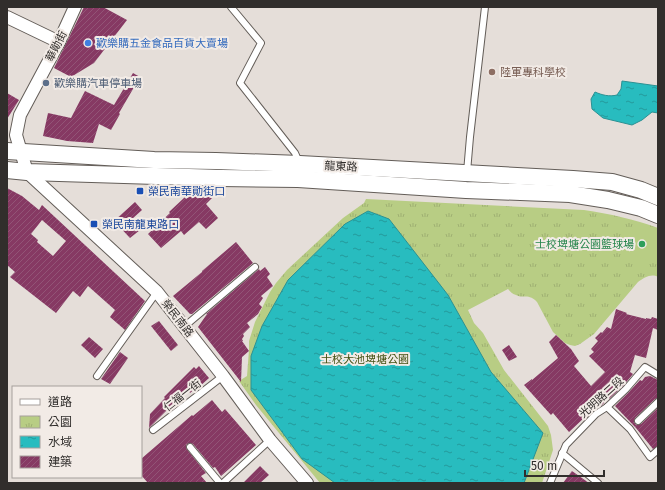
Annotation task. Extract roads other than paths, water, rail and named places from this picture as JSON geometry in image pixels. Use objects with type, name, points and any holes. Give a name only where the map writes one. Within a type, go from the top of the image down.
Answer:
[{"type":"street","name":"華勛街","points":[[14,151],[20,115],[59,42],[75,7]]},
{"type":"street","points":[[7,17],[59,42]]},
{"type":"street","points":[[14,151],[27,172]]},
{"type":"street","name":"龍東路","points":[[14,151],[154,160],[216,161],[299,172],[466,190],[570,194],[608,200],[641,208],[658,215]]},
{"type":"street","points":[[7,170],[27,172]]},
{"type":"street","name":"龍東路","points":[[27,172],[221,178],[299,172],[467,172],[573,178],[612,182],[641,190],[658,197]]},
{"type":"street","name":"榮民南路","points":[[27,172],[157,292],[185,326],[270,440],[307,483]]},
{"type":"street","points":[[608,200],[612,182]]},
{"type":"lane","points":[[231,7],[261,43],[240,83],[295,153],[299,172]]},
{"type":"lane","points":[[467,172],[485,7]]},
{"type":"lane","points":[[185,326],[255,267]]},
{"type":"lane","points":[[97,376],[157,292]]},
{"type":"lane","name":"光明路二段","points":[[550,483],[566,444],[596,414],[607,407],[626,390],[645,367],[658,375]]},
{"type":"lane","name":"仁福一街","points":[[153,430],[223,376]]},
{"type":"lane","points":[[638,421],[658,402]]},
{"type":"lane","points":[[607,407],[630,429],[650,457],[658,450]]},
{"type":"lane","points":[[190,447],[221,483],[270,440]]},
{"type":"lane","points":[[562,453],[598,483]]},
{"type":"water","points":[[622,81],[658,86],[658,113],[652,112],[642,120],[632,125],[603,118],[592,109],[591,99],[595,92],[611,96],[617,95],[621,89]]},
{"type":"water","name":"士校大池埤塘公園","points":[[368,211],[389,219],[448,295],[491,372],[543,433],[524,483],[335,483],[302,459],[251,390],[251,356],[262,326],[288,280],[345,224]]},
{"type":"place","name":"歡樂購五金食品百貨大賣場","points":[[88,43]]},
{"type":"place","name":"陸軍專科學校","points":[[492,72]]},
{"type":"place","name":"歡樂購汽車停車場","points":[[46,83]]},
{"type":"place","name":"榮民南華勛街口","points":[[140,191]]},
{"type":"place","name":"榮民南龍東路口","points":[[94,224]]},
{"type":"place","name":"士校埤塘公園籃球場","points":[[642,244]]}]
